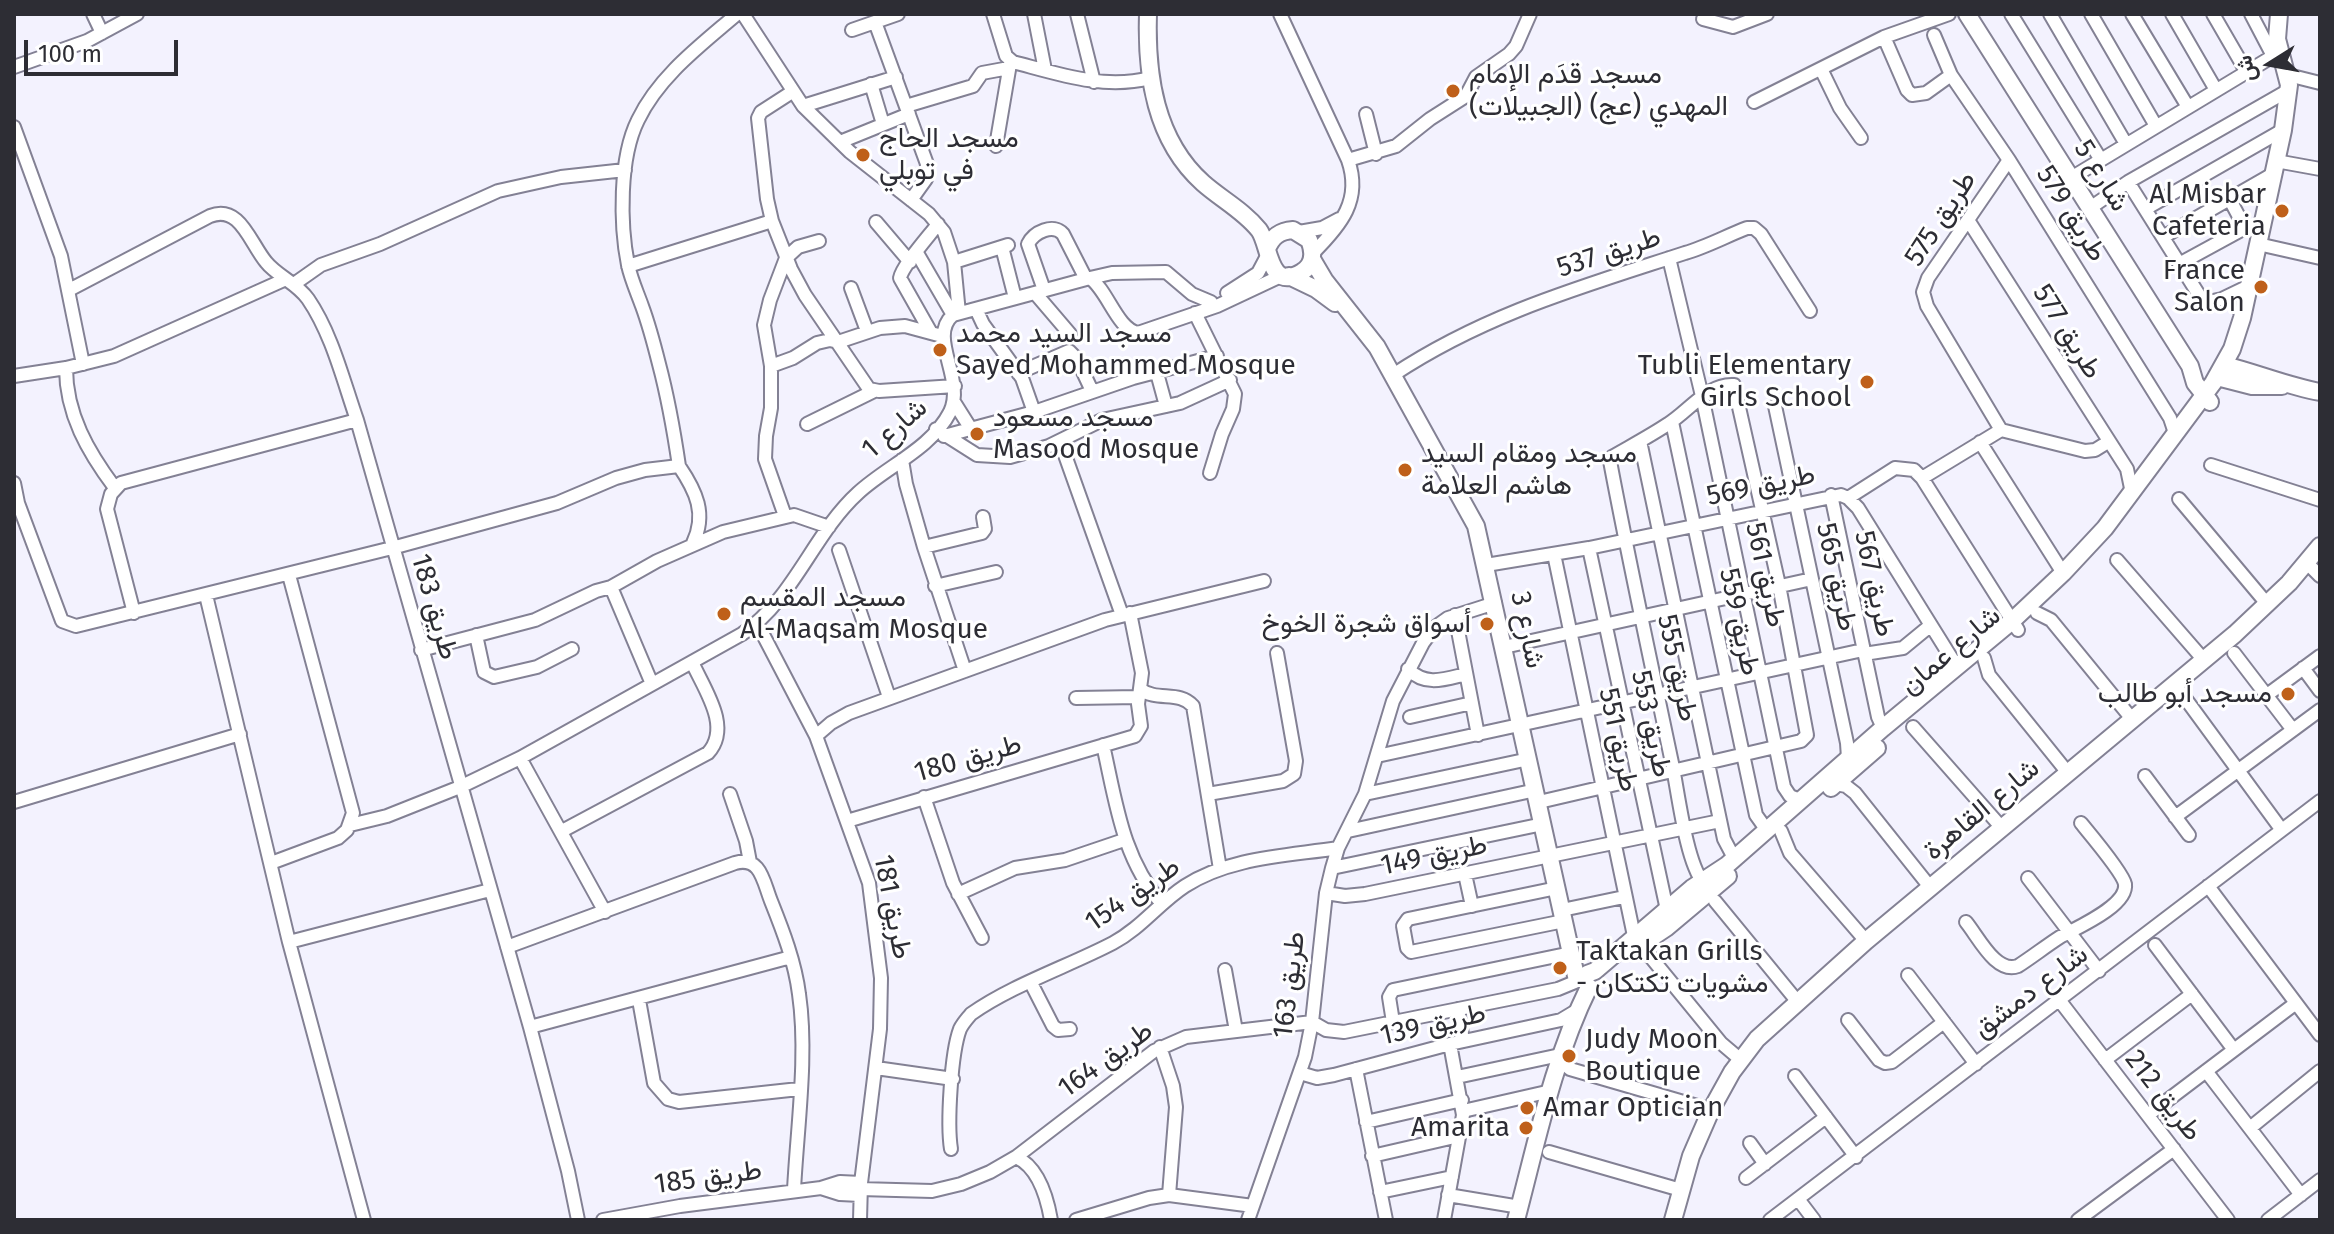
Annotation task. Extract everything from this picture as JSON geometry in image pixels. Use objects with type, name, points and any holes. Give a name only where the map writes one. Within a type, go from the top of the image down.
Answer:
[{"type":"street","points":[[93,14],[102,33]]},
{"type":"street","points":[[14,67],[87,41],[137,14]]},
{"type":"street","points":[[693,543],[700,525],[700,506],[679,466],[660,368],[628,266],[624,213],[625,170],[629,145],[638,120],[651,98],[682,62],[740,14],[803,106],[840,142],[938,224],[949,243],[954,262],[956,314]]},
{"type":"street","points":[[852,30],[898,14]]},
{"type":"street","points":[[993,14],[1010,64],[996,146]]},
{"type":"street","points":[[1034,14],[1045,70]]},
{"type":"street","points":[[1077,14],[1094,82]]},
{"type":"street","points":[[1148,14],[1150,78],[1159,118],[1169,138],[1190,170],[1256,227],[1264,237],[1273,268],[1286,276]]},
{"type":"street","points":[[1204,308],[1217,306],[1286,276],[1303,272],[1348,209],[1354,189],[1348,160],[1280,14]]},
{"type":"street","points":[[1348,160],[1396,146],[1466,96],[1476,77],[1516,46],[1530,14]]},
{"type":"street","points":[[1703,19],[1733,27],[1767,14]]},
{"type":"street","points":[[1754,102],[1884,37],[1949,14]]},
{"type":"street","name":"شارع 5","points":[[1967,14],[2190,366],[2219,382],[2287,386],[2320,392]]},
{"type":"street","points":[[2011,14],[2101,160]]},
{"type":"street","points":[[2050,14],[2126,144]]},
{"type":"street","points":[[2091,14],[2156,126]]},
{"type":"street","points":[[2132,14],[2188,107]]},
{"type":"street","points":[[2172,14],[2216,90]]},
{"type":"street","points":[[2213,14],[2246,71]]},
{"type":"street","points":[[2071,178],[2276,54],[2251,14]]},
{"type":"street","name":"شارع عمان","points":[[1642,936],[1666,928],[1774,830],[1800,800],[1883,728],[1957,667],[2037,613],[2112,534],[2219,382],[2247,330],[2255,234],[2283,130],[2288,83],[2276,54],[2279,14]]},
{"type":"street","points":[[875,22],[928,169],[924,184],[911,200]]},
{"type":"street","name":"طريق 579","points":[[1934,35],[1951,75],[2009,160],[2176,424]]},
{"type":"street","points":[[1884,37],[1912,95],[1926,93],[1951,75]]},
{"type":"street","points":[[840,142],[908,110],[973,86],[982,73],[1010,64],[1094,82],[1125,83],[1150,78]]},
{"type":"street","points":[[1821,69],[1840,108],[1861,138]]},
{"type":"street","points":[[803,106],[896,77]]},
{"type":"street","points":[[2090,208],[2288,83],[2320,83]]},
{"type":"street","points":[[871,84],[883,124]]},
{"type":"street","points":[[792,92],[761,112],[758,118],[772,221],[800,287],[866,386],[874,391]]},
{"type":"street","points":[[1366,114],[1376,154]]},
{"type":"street","points":[[14,127],[61,256],[83,364]]},
{"type":"street","points":[[2145,209],[2283,130]]},
{"type":"street","name":"طريق 575","points":[[2001,430],[1927,306],[1923,292],[1928,278],[2009,160]]},
{"type":"street","points":[[2163,237],[2275,168],[2320,169]]},
{"type":"street","points":[[14,376],[114,356],[498,191],[561,177],[625,170]]},
{"type":"street","points":[[2128,182],[2204,303],[2222,299],[2249,286]]},
{"type":"street","points":[[2229,198],[2255,234],[2320,258]]},
{"type":"street","points":[[1224,199],[1296,231],[1309,240],[1312,256]]},
{"type":"street","name":"طريق 183","points":[[69,290],[219,213],[231,214],[236,218],[264,260],[307,298],[320,322],[357,420],[530,1027],[578,1220]]},
{"type":"street","points":[[1070,334],[1039,291],[1028,244],[1031,238],[1051,228],[1063,234],[1088,278],[1100,287],[1132,332],[1146,332],[1204,308],[1254,277],[1262,268],[1279,233],[1322,228],[1342,217]]},
{"type":"street","name":"طريق 577","points":[[1968,220],[2127,469],[2132,493]]},
{"type":"street","points":[[628,266],[772,221]]},
{"type":"street","points":[[876,222],[914,258],[956,314]]},
{"type":"street","points":[[914,258],[938,224]]},
{"type":"street","name":"طريق 537","points":[[1393,375],[1432,350],[1528,304],[1669,258],[1747,228],[1754,228],[1761,234],[1810,311]]},
{"type":"street","points":[[2179,264],[2255,234]]},
{"type":"street","points":[[785,516],[765,459],[771,408],[771,366],[764,325],[786,258],[798,247],[819,241]]},
{"type":"street","points":[[954,262],[1005,246],[1015,298]]},
{"type":"street","name":"شارع 3","points":[[1312,256],[1325,281],[1358,322],[1393,375],[1470,510],[1495,603],[1571,953],[1583,981]]},
{"type":"street","name":"شارع 1","points":[[829,527],[858,493],[940,433],[954,402],[955,386],[936,333],[901,282],[900,273],[914,258]]},
{"type":"street","name":"طريق 561","points":[[1669,258],[1702,396],[1784,787],[1790,796],[1800,800]]},
{"type":"street","points":[[771,366],[793,358],[817,343],[838,342],[867,331],[905,326],[936,333],[956,314],[1088,278],[1112,273],[1166,272],[1204,308],[1217,356],[1230,380],[1235,401],[1210,473]]},
{"type":"street","name":"شارع 3","points":[[1286,276],[1329,297],[1358,322]]},
{"type":"street","points":[[851,288],[867,331]]},
{"type":"street","points":[[976,309],[1018,373],[1034,412]]},
{"type":"street","points":[[1018,373],[1069,351],[1075,355],[1092,391]]},
{"type":"street","points":[[940,433],[971,429],[1034,412],[1133,378],[1217,356]]},
{"type":"street","points":[[66,368],[66,389],[74,416],[85,441],[115,488]]},
{"type":"street","points":[[1157,373],[1166,406]]},
{"type":"street","points":[[940,433],[967,450],[988,458],[1010,457],[1060,441],[1102,420],[1193,398],[1230,380]]},
{"type":"street","name":"شارع عمان","points":[[1518,1214],[1583,981],[1642,936],[1667,910],[1836,784],[1934,697],[1984,658],[2105,528],[2145,475],[2176,424],[2219,382]]},
{"type":"street","points":[[1348,831],[1537,796],[1604,787],[1674,771],[1708,763],[1743,755],[1804,740],[1807,730],[1779,585],[1737,393],[1734,385],[1730,384],[1702,396],[1672,422],[1640,441],[1674,608],[1708,763],[1724,839],[1734,858]]},
{"type":"street","points":[[807,424],[874,391],[955,386]]},
{"type":"street","points":[[954,402],[971,429]]},
{"type":"street","name":"طريق 565","points":[[1775,406],[1848,758]]},
{"type":"street","points":[[134,613],[108,518],[108,500],[115,488],[121,483],[357,420]]},
{"type":"street","name":"طريق 559","points":[[1672,422],[1756,815],[1774,830],[1866,941]]},
{"type":"street","points":[[1922,478],[2001,430],[2085,451],[2100,448],[2108,442]]},
{"type":"street","name":"طريق 180","points":[[847,821],[1131,739],[1138,734],[1141,726],[1141,667],[1126,614],[1060,441]]},
{"type":"street","name":"طريق 555","points":[[1640,441],[1610,461],[1693,865],[1703,882]]},
{"type":"street","points":[[1980,442],[2063,573]]},
{"type":"street","points":[[902,460],[935,586],[965,671]]},
{"type":"street","points":[[2211,465],[2320,500]]},
{"type":"street","points":[[14,483],[16,504],[62,621],[67,625],[85,626],[557,503],[616,478],[645,470],[679,466]]},
{"type":"street","points":[[1848,498],[1895,468],[1910,468],[1922,478],[2015,625]]},
{"type":"street","points":[[2127,469],[2145,475]]},
{"type":"street","points":[[885,471],[906,484]]},
{"type":"street","name":"طريق 569","points":[[1486,565],[1589,548],[1831,495],[1848,498],[1858,508],[1957,667]]},
{"type":"street","name":"طريق 567","points":[[1831,495],[1863,652],[1883,728]]},
{"type":"street","points":[[2179,499],[2268,605]]},
{"type":"street","points":[[271,863],[338,838],[350,825],[387,816],[460,787],[520,758],[757,623],[787,588],[829,527],[802,516],[785,516],[693,543],[611,587],[535,620],[421,650]]},
{"type":"street","points":[[924,547],[982,533],[985,529],[983,517]]},
{"type":"street","name":"شارع القاهرة","points":[[1673,1220],[1691,1156],[1711,1110],[1757,1039],[1866,941],[2268,605],[2320,546]]},
{"type":"street","name":"طريق 553","points":[[1589,548],[1667,910]]},
{"type":"street","points":[[839,550],[889,697]]},
{"type":"street","name":"طريق 551","points":[[1554,554],[1624,897],[1642,936]]},
{"type":"street","points":[[2117,560],[2203,659]]},
{"type":"street","points":[[2307,563],[2320,576]]},
{"type":"street","points":[[935,586],[996,572]]},
{"type":"street","points":[[289,575],[352,807],[350,825]]},
{"type":"street","points":[[1504,647],[1812,579]]},
{"type":"street","points":[[816,736],[840,718],[889,697],[1126,614],[1264,581]]},
{"type":"street","points":[[611,587],[652,684]]},
{"type":"street","points":[[206,595],[289,942],[364,1220]]},
{"type":"street","points":[[1478,735],[1455,615],[1495,603]]},
{"type":"street","points":[[2037,613],[2051,620],[2132,719]]},
{"type":"street","name":"طريق 163","points":[[1248,1220],[1300,1073],[1312,1022],[1326,893],[1338,848],[1365,794],[1393,701],[1408,669],[1428,635],[1441,622],[1455,615]]},
{"type":"street","name":"طريق 181","points":[[757,623],[816,736],[869,883],[881,978],[876,1068],[860,1189],[860,1220]]},
{"type":"street","points":[[1377,756],[1829,657],[1903,648],[1931,625]]},
{"type":"street","points":[[476,635],[484,672],[494,677],[537,667],[572,649]]},
{"type":"street","points":[[1208,794],[1283,781],[1294,774],[1296,761],[1277,653]]},
{"type":"street","points":[[2234,653],[2293,730]]},
{"type":"street","points":[[2267,695],[2320,656]]},
{"type":"street","points":[[1984,658],[1989,675],[2068,773]]},
{"type":"street","points":[[562,831],[708,753],[715,746],[720,730],[717,719],[692,662]]},
{"type":"street","points":[[2303,668],[2320,691]]},
{"type":"street","points":[[1408,669],[1429,681],[1466,674]]},
{"type":"street","points":[[2174,683],[2281,829]]},
{"type":"street","points":[[1076,698],[1139,693]]},
{"type":"street","name":"طريق 154","points":[[1139,693],[1182,698],[1193,706],[1220,869]]},
{"type":"street","points":[[1410,717],[1472,703]]},
{"type":"street","points":[[2175,817],[2320,710]]},
{"type":"street","points":[[1913,727],[2002,828]]},
{"type":"street","points":[[14,802],[240,734]]},
{"type":"street","points":[[1103,745],[1124,840],[1139,874],[1162,904]]},
{"type":"street","points":[[520,758],[605,912]]},
{"type":"street","points":[[1365,794],[1529,759]]},
{"type":"street","points":[[2145,776],[2189,835]]},
{"type":"street","points":[[1836,784],[1846,786],[1855,793],[1930,887]]},
{"type":"street","points":[[730,794],[750,862],[761,875],[791,957],[799,994],[802,1041],[794,1190]]},
{"type":"street","points":[[924,797],[958,894],[982,938]]},
{"type":"street","name":"شارع دمشق","points":[[1770,1220],[2320,801]]},
{"type":"street","name":"طريق 149","points":[[1326,893],[1355,896],[1720,821]]},
{"type":"street","points":[[1966,922],[1998,963],[2007,968],[2018,966],[2121,899],[2124,879],[2081,823]]},
{"type":"street","points":[[1332,868],[1543,824]]},
{"type":"street","points":[[958,894],[1015,868],[1065,860],[1124,840]]},
{"type":"street","name":"طريق 154","points":[[951,1149],[948,1122],[958,1037],[967,1019],[982,1007],[1118,940],[1185,886],[1220,869],[1338,848]]},
{"type":"street","points":[[507,947],[735,863],[750,862]]},
{"type":"street","points":[[1465,874],[1472,906]]},
{"type":"street","points":[[2028,878],[2099,971]]},
{"type":"street","points":[[2208,886],[2320,1035]]},
{"type":"street","points":[[1557,888],[1404,921],[1407,948],[1411,952],[1563,916],[1624,897]]},
{"type":"street","points":[[289,942],[490,890]]},
{"type":"street","points":[[1715,901],[1797,1001]]},
{"type":"street","points":[[1642,936],[1721,1043],[1741,1060]]},
{"type":"street","points":[[2155,945],[2234,1050]]},
{"type":"street","points":[[1393,1022],[1389,997],[1393,990],[1571,953]]},
{"type":"street","points":[[530,1027],[791,957]]},
{"type":"street","points":[[1225,970],[1236,1031]]},
{"type":"street","points":[[1908,975],[1976,1064]]},
{"type":"street","name":"طريق 164","points":[[860,1189],[940,1189],[976,1179],[1016,1157],[1160,1047],[1186,1037],[1312,1022],[1326,1030],[1338,1032],[1558,989],[1583,981]]},
{"type":"street","points":[[1031,983],[1055,1028],[1070,1029]]},
{"type":"street","points":[[2105,1060],[2192,994]]},
{"type":"street","points":[[639,1000],[654,1083],[668,1099],[679,1102],[799,1089]]},
{"type":"street","name":"طريق 212","points":[[2060,1001],[2228,1220]]},
{"type":"street","points":[[2148,1115],[2296,1003]]},
{"type":"street","points":[[1444,1220],[1462,1106],[1457,1077],[1458,1009]]},
{"type":"street","name":"طريق 139","points":[[1300,1073],[1317,1078],[1561,1020],[1576,1011]]},
{"type":"street","points":[[1848,1020],[1879,1060],[1885,1063],[1892,1062],[1944,1022]]},
{"type":"street","points":[[1160,1047],[1173,1086],[1176,1107],[1169,1195]]},
{"type":"street","points":[[1457,1077],[1560,1055],[1570,1069],[1711,1110]]},
{"type":"street","points":[[876,1068],[953,1079]]},
{"type":"street","points":[[1356,1069],[1386,1220]]},
{"type":"street","points":[[2206,1071],[2301,1195]]},
{"type":"street","points":[[2250,1128],[2320,1071]]},
{"type":"street","points":[[1795,1076],[1856,1157]]},
{"type":"street","points":[[1366,1122],[1551,1091]]},
{"type":"street","points":[[1746,1178],[1826,1117]]},
{"type":"street","name":"شارع القاهرة","points":[[1683,1220],[1701,1134]]},
{"type":"street","points":[[1372,1156],[1459,1136]]},
{"type":"street","points":[[1750,1143],[1765,1164]]},
{"type":"street","points":[[2081,1219],[2174,1149]]},
{"type":"street","points":[[1549,1152],[1681,1190]]},
{"type":"street","points":[[1016,1157],[1033,1168],[1051,1220]]},
{"type":"street","points":[[1380,1192],[1452,1177]]},
{"type":"street","points":[[2268,1220],[2320,1180]]},
{"type":"street","name":"طريق 185","points":[[603,1220],[794,1190],[821,1188],[840,1194],[860,1189]]},
{"type":"street","points":[[1076,1220],[1169,1195],[1253,1206]]},
{"type":"street","points":[[1448,1195],[1518,1214]]},
{"type":"street","points":[[1798,1199],[1814,1220]]},
{"type":"place","name":"مسجد قدَم الإمام المهدي (عج) (الجبيلات)","points":[[1453,91]]},
{"type":"place","name":"مسجد الحاج في توبلي","points":[[863,155]]},
{"type":"place","name":"Al Misbar Cafeteria","points":[[2282,211]]},
{"type":"place","name":"France Salon","points":[[2261,287]]},
{"type":"place","name":"مسجد السيد محمد Sayed Mohammed Mosque","points":[[940,350]]},
{"type":"place","name":"Tubli Elementary Girls School","points":[[1867,382]]},
{"type":"place","name":"مسجد مسعود Masood Mosque","points":[[977,434]]},
{"type":"place","name":"مسجد ومقام السيد هاشم العلامة","points":[[1405,470]]},
{"type":"place","name":"مسجد المقسم Al-Maqsam Mosque","points":[[724,614]]},
{"type":"place","name":"أسواق شجرة الخوخ","points":[[1487,624]]},
{"type":"place","name":"مسجد أبو طالب","points":[[2288,694]]},
{"type":"place","name":"Taktakan Grills - مشويات تكتكان","points":[[1560,968]]},
{"type":"place","name":"Judy Moon Boutique","points":[[1569,1056]]},
{"type":"place","name":"Amar Optician","points":[[1527,1108]]},
{"type":"place","name":"Amarita","points":[[1526,1128]]}]
